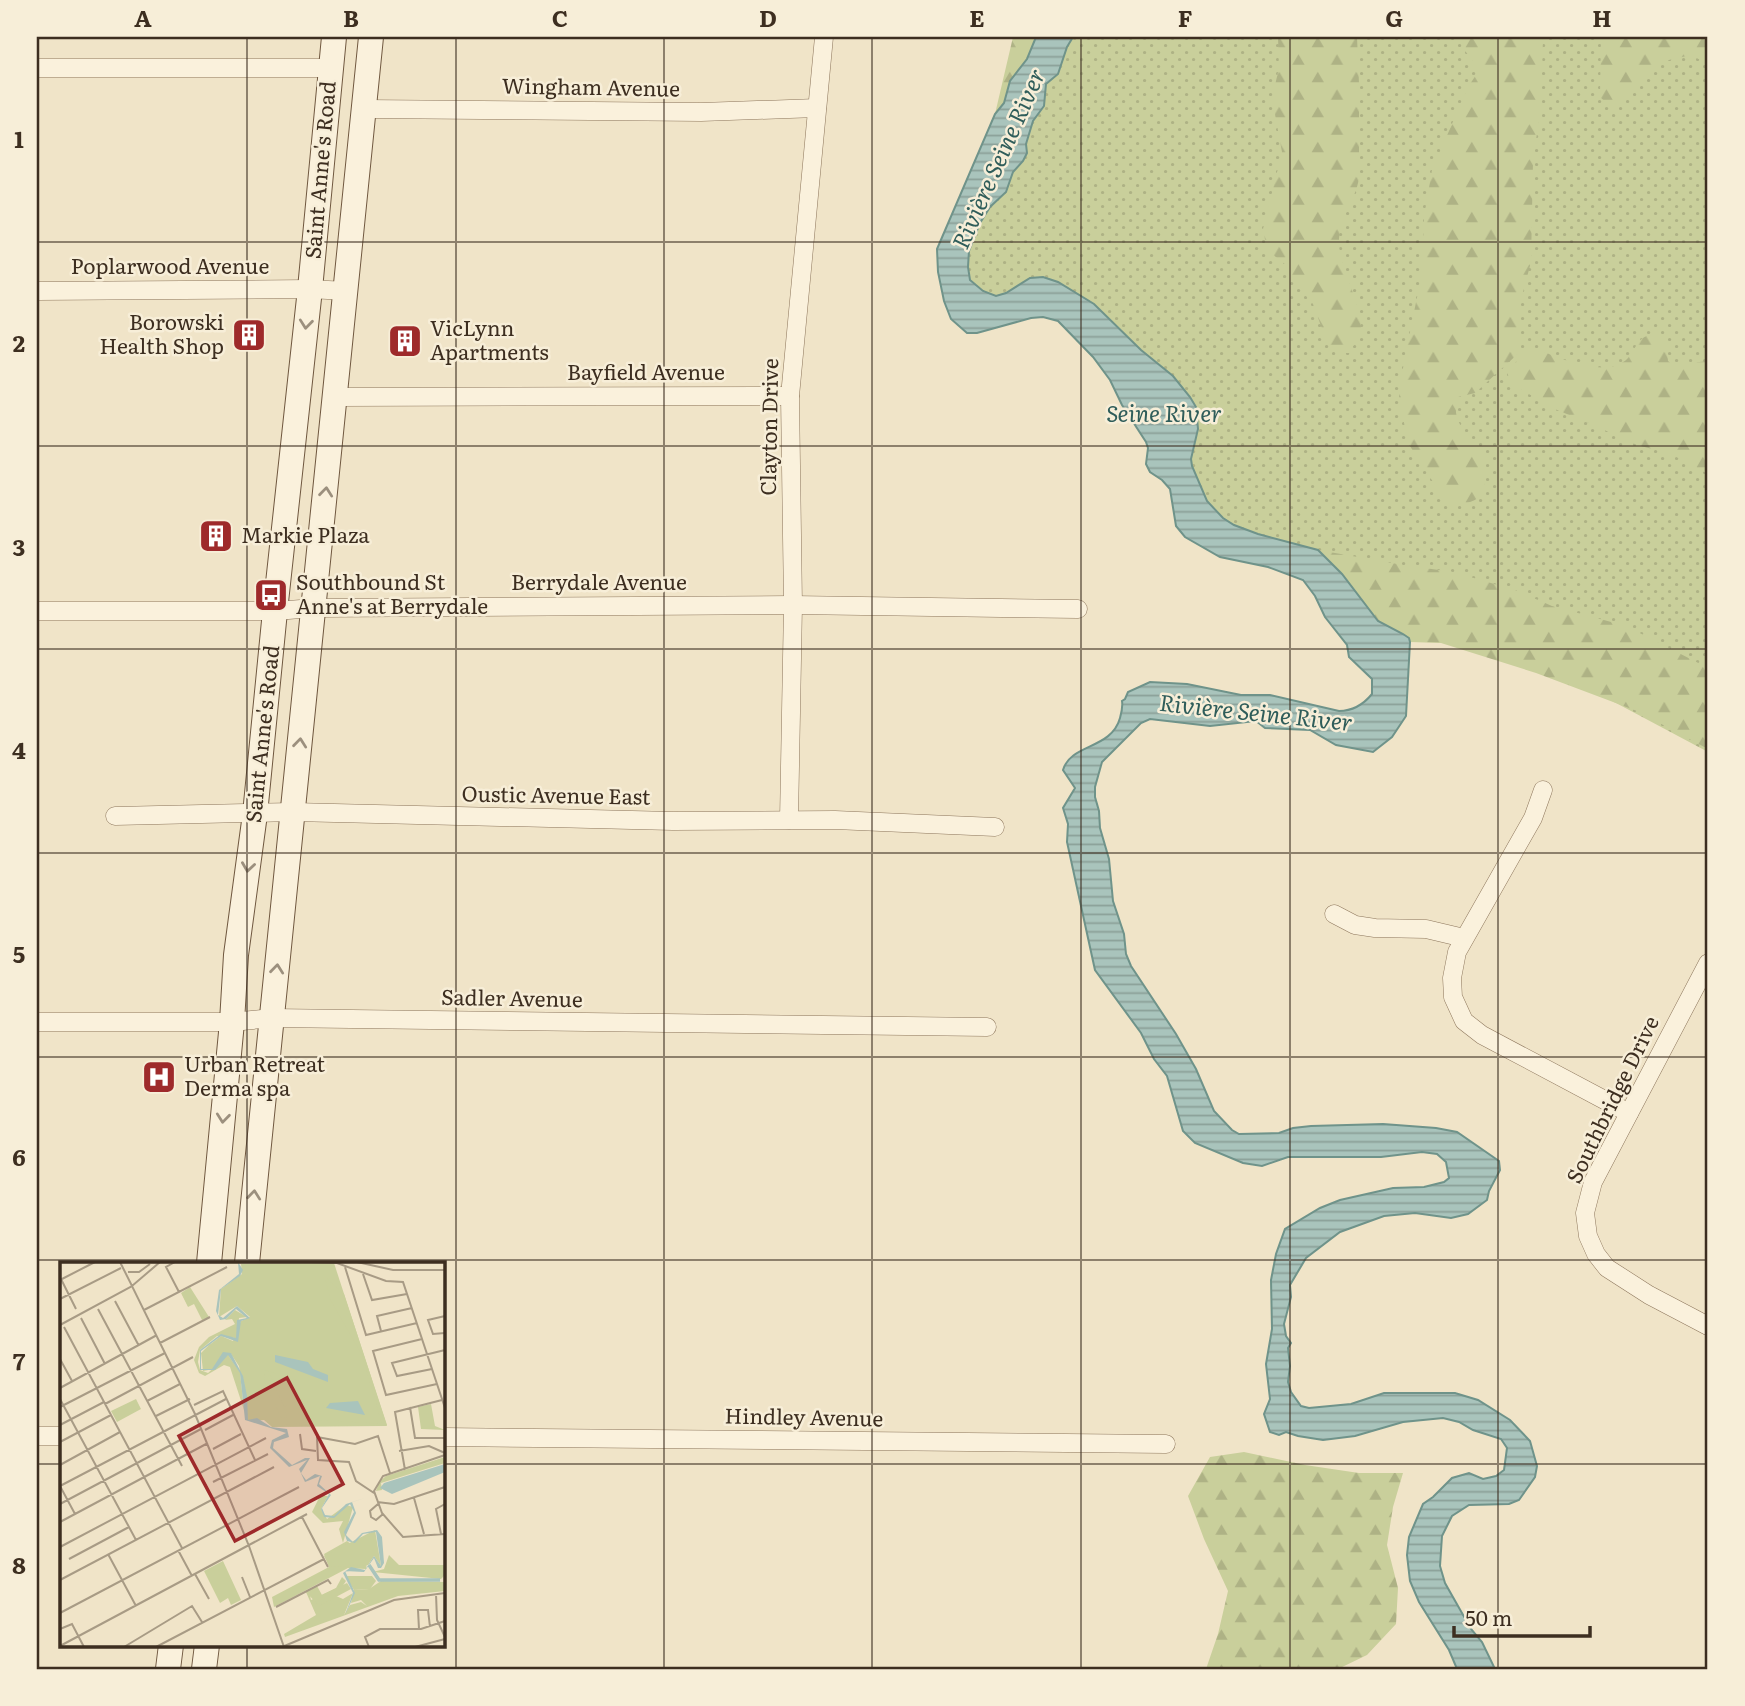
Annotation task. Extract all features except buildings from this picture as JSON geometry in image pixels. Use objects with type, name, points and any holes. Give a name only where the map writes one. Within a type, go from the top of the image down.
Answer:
[{"type":"main road","name":"Saint Anne's Road","points":[[209,1262],[236,955],[255,814],[334,37]]},
{"type":"main road","name":"Saint Anne's Road","points":[[247,1262],[371,37]]},
{"type":"main road","points":[[168,1669],[171,1646]]},
{"type":"main road","points":[[204,1669],[207,1646]]},
{"type":"street","name":"Clayton Drive","points":[[789,820],[793,605],[790,396],[824,37]]},
{"type":"street","points":[[37,68],[330,68]]},
{"type":"street","name":"Wingham Avenue","points":[[365,109],[701,112],[817,108]]},
{"type":"street","name":"Poplarwood Avenue","points":[[37,291],[346,291]]},
{"type":"street","name":"Bayfield Avenue","points":[[335,397],[790,396]]},
{"type":"street","name":"Berrydale Avenue","points":[[37,611],[793,605],[1078,609]]},
{"type":"street","points":[[1543,790],[1533,818],[1457,952],[1452,978],[1453,997],[1464,1021],[1482,1035],[1629,1113]]},
{"type":"street","name":"Oustic Avenue East","points":[[115,816],[293,812],[673,821],[789,820],[995,827]]},
{"type":"street","points":[[1334,914],[1355,925],[1426,929],[1464,939]]},
{"type":"street","name":"Southbridge Drive","points":[[1708,963],[1593,1182],[1585,1213],[1588,1236],[1596,1254],[1607,1268],[1649,1295],[1708,1326]]},
{"type":"street","name":"Sadler Avenue","points":[[37,1023],[232,1022],[272,1018],[987,1027]]},
{"type":"street","points":[[37,1436],[60,1436]]},
{"type":"street","name":"Hindley Avenue","points":[[444,1437],[1166,1444]]},
{"type":"green space","points":[[1013,37],[1036,37],[1027,59],[1010,81],[1004,103],[995,114]]},
{"type":"green space","points":[[1073,37],[1708,37],[1708,752],[1490,636],[1318,550],[1258,534],[1223,518],[1207,501],[1192,466],[1198,429],[1173,376],[1141,350],[1031,278],[996,296],[983,291],[970,280],[969,251],[980,223],[990,207],[1006,192],[1013,172],[1027,153],[1026,144],[1033,121],[1044,106],[1046,84],[1058,74]]},
{"type":"green space","points":[[1278,37],[1357,37],[1359,178],[1339,235],[1340,255],[1361,325],[1360,334],[1349,353],[1337,353],[1328,345],[1313,304],[1296,284],[1286,265],[1267,250],[1263,229],[1282,152],[1272,98],[1279,68]]},
{"type":"green space","points":[[1458,37],[1543,37],[1541,105],[1533,161],[1531,262],[1519,307],[1521,351],[1475,393],[1458,397],[1456,407],[1459,424],[1480,451],[1486,464],[1486,473],[1484,488],[1478,498],[1469,503],[1450,505],[1408,443],[1399,397],[1422,273],[1424,217],[1432,170],[1468,87],[1478,72]]},
{"type":"green space","points":[[1601,37],[1708,37],[1708,64],[1691,55],[1660,62],[1611,107],[1600,97]]},
{"type":"green space","points":[[1655,334],[1664,342],[1668,361],[1673,365],[1708,361],[1708,474],[1679,458],[1637,445],[1557,410],[1511,384],[1507,372],[1520,357],[1535,348],[1583,365],[1608,367],[1628,358],[1641,339]]},
{"type":"green space","points":[[1318,550],[1453,572],[1515,590],[1552,606],[1626,626],[1708,668],[1708,749],[1637,711],[1536,673],[1441,643],[1410,642],[1409,638],[1378,621],[1342,574]]},
{"type":"green space","points":[[1244,1452],[1359,1473],[1403,1473],[1393,1507],[1387,1545],[1398,1588],[1396,1624],[1367,1655],[1338,1669],[1206,1669],[1228,1591],[1188,1496],[1210,1457]]},
{"type":"water","name":"Seine River","points":[[1036,37],[1073,37],[1058,74],[1046,84],[1044,106],[1033,121],[1023,161],[1013,172],[1006,192],[990,207],[980,223],[969,251],[970,280],[983,291],[996,296],[1030,278],[1043,277],[1058,282],[1094,304],[1141,350],[1173,376],[1190,397],[1196,407],[1198,429],[1191,459],[1192,466],[1207,501],[1223,518],[1258,534],[1318,550],[1342,574],[1378,621],[1409,638],[1406,716],[1392,737],[1373,752],[1336,745],[1310,730],[1265,728],[1256,721],[1210,726],[1150,719],[1141,723],[1102,762],[1095,797],[1109,859],[1113,901],[1124,934],[1126,954],[1196,1069],[1214,1111],[1232,1130],[1239,1134],[1279,1133],[1311,1126],[1383,1124],[1436,1128],[1457,1132],[1499,1161],[1500,1170],[1487,1200],[1468,1214],[1451,1218],[1415,1213],[1384,1216],[1340,1232],[1306,1258],[1290,1285],[1291,1297],[1284,1324],[1286,1336],[1291,1343],[1288,1348],[1288,1382],[1291,1392],[1301,1406],[1309,1408],[1351,1404],[1384,1393],[1455,1393],[1478,1400],[1510,1420],[1530,1441],[1537,1466],[1535,1477],[1519,1500],[1509,1504],[1469,1505],[1452,1516],[1442,1536],[1440,1566],[1445,1583],[1471,1629],[1482,1642],[1495,1669],[1457,1669],[1449,1650],[1419,1602],[1410,1581],[1407,1555],[1409,1537],[1423,1504],[1452,1478],[1469,1473],[1483,1479],[1496,1476],[1504,1470],[1507,1448],[1501,1439],[1443,1418],[1403,1422],[1355,1436],[1323,1440],[1286,1432],[1279,1435],[1270,1432],[1264,1414],[1270,1399],[1266,1364],[1272,1329],[1271,1280],[1285,1229],[1320,1208],[1340,1200],[1393,1188],[1424,1187],[1444,1182],[1449,1178],[1446,1162],[1437,1154],[1422,1152],[1381,1157],[1288,1157],[1262,1166],[1243,1163],[1195,1143],[1183,1131],[1167,1076],[1154,1059],[1141,1033],[1095,970],[1067,842],[1068,824],[1063,808],[1075,788],[1063,770],[1074,755],[1108,736],[1115,728],[1120,718],[1122,701],[1128,692],[1150,682],[1187,684],[1241,695],[1270,695],[1344,711],[1353,709],[1369,698],[1372,694],[1372,679],[1349,657],[1347,645],[1325,617],[1315,596],[1303,580],[1268,567],[1220,557],[1185,537],[1176,526],[1170,489],[1150,472],[1146,464],[1146,442],[1122,405],[1110,380],[1093,357],[1058,321],[1043,317],[1031,318],[977,333],[967,333],[951,319],[938,272],[937,249],[995,114],[1004,103],[1010,81],[1027,59]]},
{"type":"place","name":"Borowski Health Shop","points":[[249,335]]},
{"type":"place","name":"VicLynn Apartments","points":[[405,341]]},
{"type":"place","name":"Markie Plaza","points":[[216,536]]},
{"type":"place","name":"Southbound St Anne's at Berrydale","points":[[271,595]]},
{"type":"place","name":"Urban Retreat Derma spa","points":[[159,1077]]},
{"type":"water label","name":"Rivière Seine River","points":[[999,159]]},
{"type":"water label","name":"Rivière Seine River","points":[[1256,713]]}]
